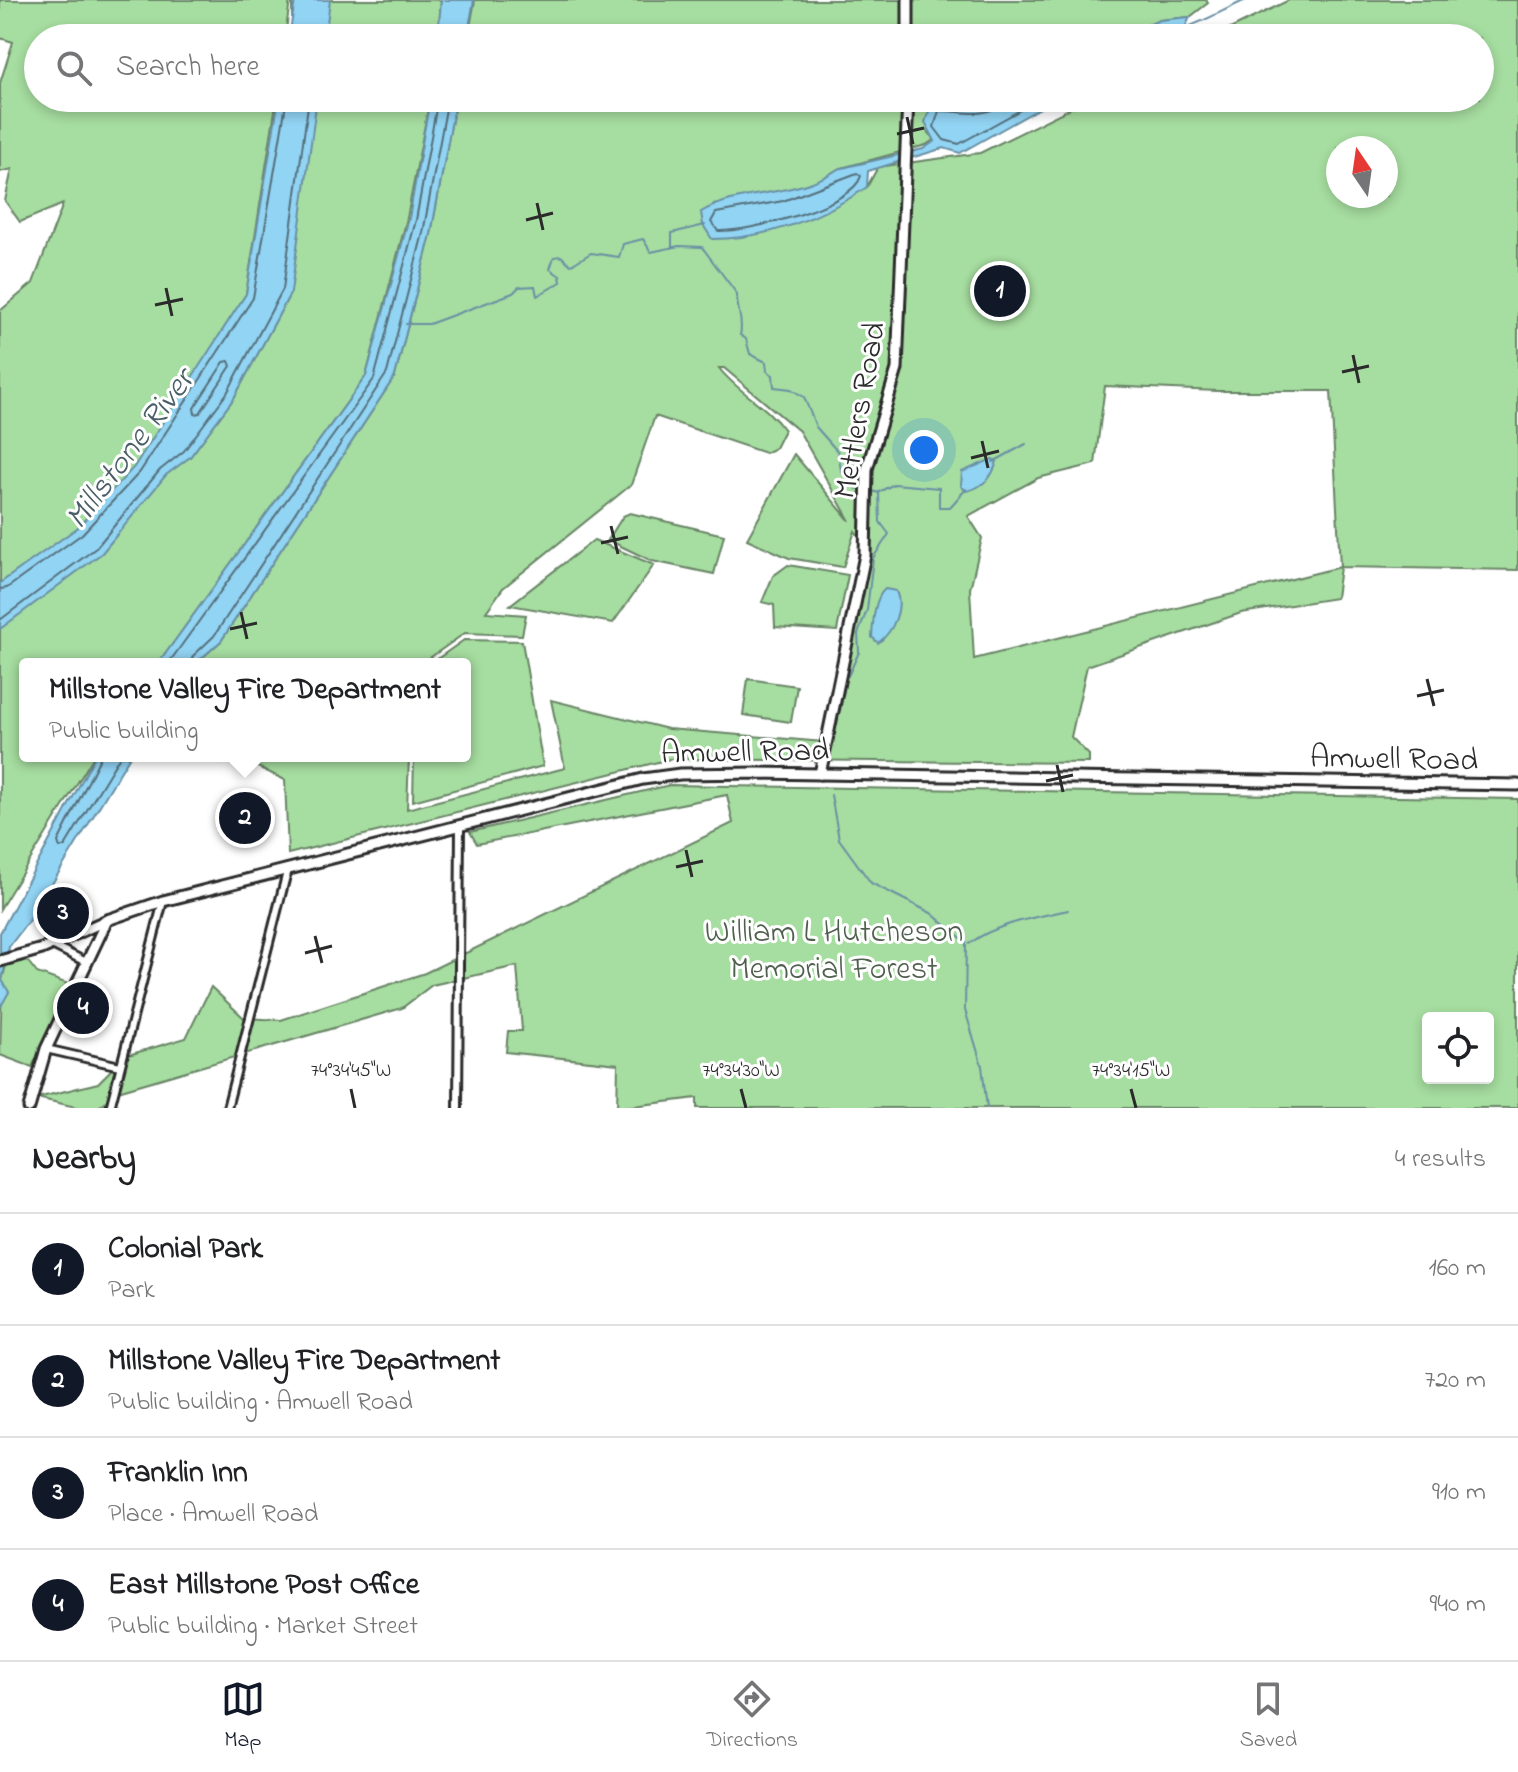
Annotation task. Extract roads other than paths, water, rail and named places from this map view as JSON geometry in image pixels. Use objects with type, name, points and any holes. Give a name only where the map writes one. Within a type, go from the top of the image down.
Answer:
[{"type":"main road","points":[[908,0],[908,24]]},
{"type":"main road","name":"Mettlers Road","points":[[820,774],[865,555],[867,469],[897,369],[908,112]]},
{"type":"main road","name":"Amwell Road","points":[[2,960],[52,945],[107,920],[163,901],[662,776],[820,774],[1092,781],[1518,785]]},
{"type":"main road","points":[[29,1108],[46,1049],[107,920]]},
{"type":"street","points":[[458,1108],[460,825]]},
{"type":"street","points":[[239,1108],[227,1106],[288,868]]},
{"type":"street","points":[[110,1108],[163,901]]},
{"type":"street","points":[[52,945],[88,963]]},
{"type":"street","points":[[46,1049],[120,1066]]},
{"type":"water","points":[[295,0],[330,0],[327,24],[291,24]]},
{"type":"water","points":[[441,0],[474,0],[470,24],[439,24]]},
{"type":"water","points":[[1190,17],[1187,24],[1150,24]]},
{"type":"water","points":[[277,112],[315,112],[291,292],[234,398],[190,457],[166,475],[102,553],[0,629],[0,583],[77,528],[134,467],[246,294]]},
{"type":"water","points":[[428,112],[453,112],[431,234],[395,376],[221,641],[202,658],[162,658],[366,376],[409,218]]},
{"type":"water","points":[[929,112],[1033,112],[960,153],[944,148],[868,171],[867,187],[832,208],[793,225],[753,235],[712,239],[703,225],[701,212],[717,204],[805,185],[838,169],[923,149],[935,141],[925,122]]},
{"type":"water","points":[[992,459],[997,461],[990,477],[966,491],[961,486],[962,472]]},
{"type":"water","points":[[885,589],[896,591],[899,605],[892,626],[878,643],[872,637],[874,618],[878,598]]},
{"type":"water","points":[[92,762],[126,762],[33,915],[9,947],[2,980],[9,992],[0,1008],[0,933]]},
{"type":"waterway","points":[[1196,24],[1246,0]]},
{"type":"waterway","points":[[672,248],[672,233],[705,225]]},
{"type":"waterway","points":[[406,324],[429,324],[513,293],[519,287],[535,286],[537,296],[561,282],[560,276],[550,269],[554,257],[561,256],[571,265],[591,253],[619,257],[623,244],[643,239],[651,252],[679,246],[702,247],[737,294],[740,335],[746,339],[750,354],[766,362],[767,371],[773,375],[774,387],[791,389],[804,397],[816,427],[838,452],[841,470],[857,489]]},
{"type":"waterway","points":[[993,462],[1026,444]]},
{"type":"waterway","points":[[879,492],[894,484],[939,488],[939,507],[950,507],[966,489]]},
{"type":"waterway","points":[[848,676],[859,652],[858,634],[867,610],[873,558],[889,534],[880,522],[879,493],[872,491]]},
{"type":"waterway","points":[[840,711],[845,684]]},
{"type":"waterway","points":[[831,795],[839,839],[871,883],[931,913],[966,942],[965,1010],[982,1066],[987,1108]]},
{"type":"waterway","points":[[969,944],[1003,926],[1068,910]]},
{"type":"place","name":"Colonial Park","points":[[1000,291]]},
{"type":"place","name":"Millstone Valley Fire Department","points":[[245,818]]},
{"type":"place","name":"Franklin Inn","points":[[63,913]]},
{"type":"place","name":"East Millstone Post Office","points":[[83,1008]]},
{"type":"water label","name":"Millstone River","points":[[128,448]]},
{"type":"park label","name":"William L Hutcheson Memorial Forest","points":[[834,948]]}]
